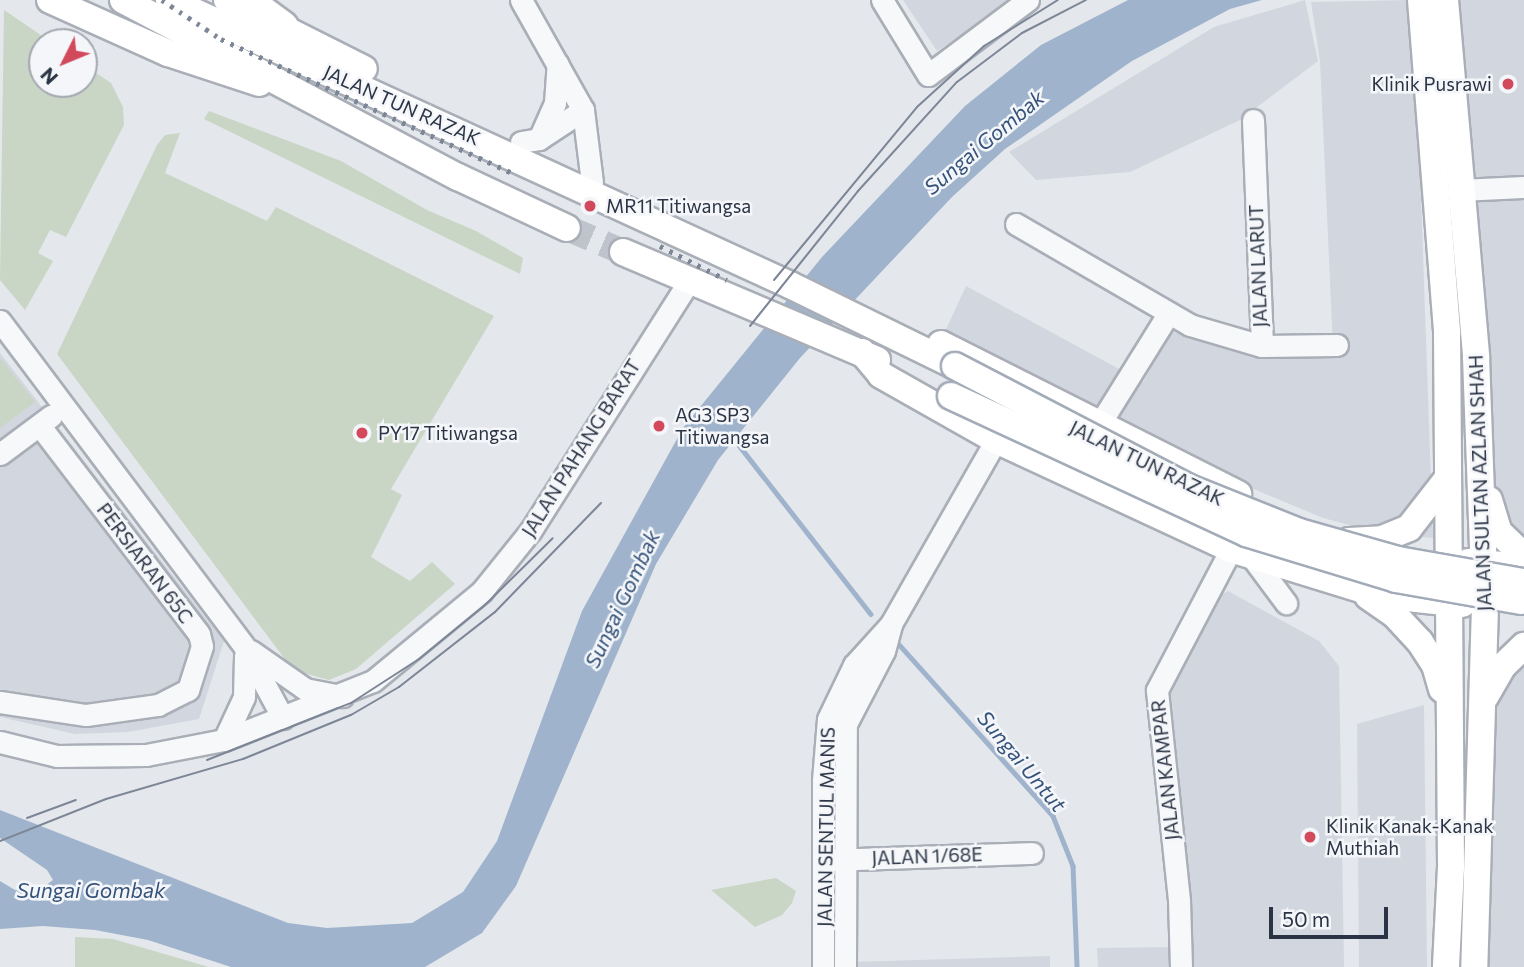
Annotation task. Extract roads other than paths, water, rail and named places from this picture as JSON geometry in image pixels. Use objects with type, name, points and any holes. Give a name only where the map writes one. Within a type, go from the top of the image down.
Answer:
[{"type":"highway","points":[[245,0],[282,27]]},
{"type":"main road","points":[[50,0],[168,53],[327,104]]},
{"type":"main road","name":"JALAN TUN RAZAK","points":[[123,0],[327,104],[458,177],[567,228]]},
{"type":"main road","name":"JALAN TUN RAZAK","points":[[169,0],[633,214],[790,285],[865,315],[1099,425],[1209,482],[1349,541],[1481,564],[1524,567]]},
{"type":"main road","name":"JALAN TUN RAZAK","points":[[227,0],[530,140],[633,214]]},
{"type":"main road","name":"JALAN SULTAN AZLAN SHAH","points":[[1429,1],[1460,190],[1481,471],[1481,564],[1485,606],[1474,967]]},
{"type":"main road","name":"JALAN SULTAN AZLAN SHAH","points":[[1429,1],[1446,321],[1451,867],[1446,967]]},
{"type":"main road","name":"JALAN TUN RAZAK","points":[[623,252],[852,348],[1246,533],[1396,579],[1524,601]]},
{"type":"main road","name":"JALAN TUN RAZAK","points":[[865,315],[955,366],[1187,486],[1299,531],[1398,560],[1524,583]]},
{"type":"main road","name":"JALAN TUN RAZAK","points":[[852,348],[881,375],[996,440],[1241,553],[1380,595],[1485,606]]},
{"type":"main road","points":[[1481,471],[1499,532],[1524,556]]},
{"type":"main road","points":[[1349,541],[1382,539],[1409,528],[1448,478]]},
{"type":"main road","points":[[1349,541],[1381,555],[1389,567],[1384,582],[1352,586]]},
{"type":"main road","points":[[1352,586],[1394,614],[1425,648],[1435,665],[1449,716]]},
{"type":"main road","points":[[1483,704],[1494,677],[1524,646]]},
{"type":"street","points":[[521,0],[583,110],[592,182]]},
{"type":"street","points":[[882,0],[928,75],[1028,0]]},
{"type":"street","points":[[530,140],[555,103],[558,64]]},
{"type":"street","points":[[530,140],[583,110]]},
{"type":"street","name":"JALAN LARUT","points":[[1016,224],[1190,326],[1262,345],[1253,120]]},
{"type":"street","points":[[1460,190],[1524,187]]},
{"type":"street","name":"JALAN PAHANG BARAT","points":[[0,742],[57,756],[119,758],[224,740],[342,696],[392,668],[482,591],[564,483],[625,375],[689,281]]},
{"type":"street","points":[[1099,425],[1168,314]]},
{"type":"street","points":[[0,321],[244,646],[283,718]]},
{"type":"street","points":[[1262,345],[1337,345]]},
{"type":"street","points":[[0,454],[64,406]]},
{"type":"street","name":"PERSIARAN 65C","points":[[0,702],[86,715],[158,705],[188,690],[202,646],[199,634],[40,425]]},
{"type":"street","name":"JALAN SENTUL MANIS","points":[[823,967],[846,724],[884,651],[891,624],[996,440]]},
{"type":"street","points":[[1241,553],[1286,603]]},
{"type":"street","name":"JALAN KAMPAR","points":[[1181,967],[1179,900],[1157,690],[1241,553]]},
{"type":"street","points":[[244,646],[305,689],[342,696]]},
{"type":"street","points":[[224,740],[246,686],[244,646]]},
{"type":"street","name":"JALAN 1/68E","points":[[833,860],[1032,853]]},
{"type":"street","name":"JALAN SENTUL MANIS","points":[[833,860],[845,967]]},
{"type":"water","name":"Sungai Gombak","points":[[1128,0],[1262,0],[1230,9],[1132,61],[1005,149],[952,197],[800,358],[718,460],[656,564],[516,886],[482,933],[425,967],[231,967],[148,940],[95,930],[43,926],[0,929],[0,881],[15,890],[37,892],[53,880],[47,870],[0,838],[0,810],[288,923],[327,928],[412,923],[463,892],[497,841],[582,611],[683,428],[822,257],[965,106],[1041,45]]},
{"type":"waterway","name":"Sungai Untut","points":[[731,435],[871,614]]},
{"type":"waterway","name":"Sungai Untut","points":[[896,641],[1053,816],[1073,866],[1077,967]]},
{"type":"tunnel","points":[[567,228],[623,252]]},
{"type":"tram line","points":[[774,280],[917,107],[984,46],[1058,0]]},
{"type":"tram line","points":[[750,326],[858,191],[957,82],[1022,33],[1086,0]]},
{"type":"tram line","points":[[0,841],[106,799],[243,759],[351,715],[399,687],[495,612],[601,503]]},
{"type":"tram line","points":[[207,760],[351,703],[419,659],[485,605],[553,538]]},
{"type":"tram line","points":[[27,818],[76,800]]},
{"type":"railway","points":[[162,0],[221,39],[515,174]]},
{"type":"railway","points":[[660,246],[727,280]]},
{"type":"place","name":"Klinik Pusrawi","points":[[1508,84]]},
{"type":"place","name":"MR11 Titiwangsa","points":[[590,206]]},
{"type":"place","name":"AG3 SP3 Titiwangsa","points":[[659,426]]},
{"type":"place","name":"PY17 Titiwangsa","points":[[362,433]]},
{"type":"place","name":"Klinik Kanak-Kanak Muthiah","points":[[1310,837]]}]
